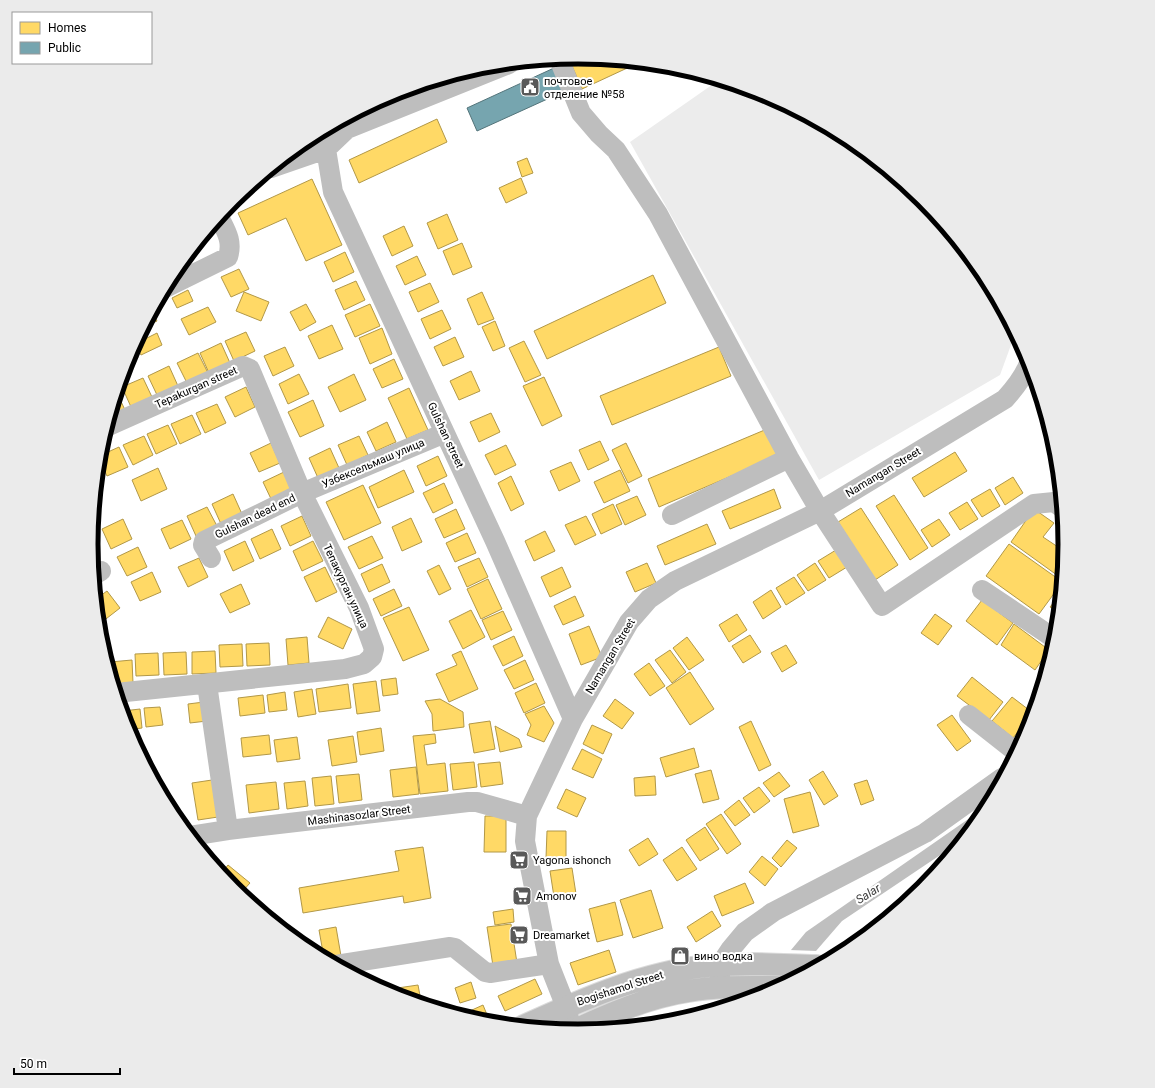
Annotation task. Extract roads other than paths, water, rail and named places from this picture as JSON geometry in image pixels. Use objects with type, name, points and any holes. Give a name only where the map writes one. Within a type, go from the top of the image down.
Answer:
[{"type":"main road","name":"Bogishamol Street","points":[[533,1022],[610,989],[679,970],[720,965],[751,964],[806,966]]},
{"type":"main road","name":"Bogishamol Street","points":[[589,1024],[651,1000],[688,991],[721,987],[761,987]]},
{"type":"street","points":[[561,65],[581,113],[599,134],[616,150],[658,214],[789,458],[820,511],[882,606],[1034,504],[1055,503]]},
{"type":"street","points":[[285,163],[326,149],[347,129],[488,72]]},
{"type":"street","name":"Gulshan street","points":[[326,149],[333,192],[495,542],[573,719]]},
{"type":"street","points":[[174,283],[228,257],[231,248],[228,236],[222,223]]},
{"type":"street","name":"Tepakurgan street","points":[[113,424],[243,366],[250,369],[302,493]]},
{"type":"street","name":"Namangan Street","points":[[571,1024],[549,964],[525,841],[526,816],[573,719],[630,622],[649,599],[675,581],[820,511],[1005,399],[1015,389],[1025,371]]},
{"type":"street","name":"Узбексельмаш улица","points":[[302,493],[445,433]]},
{"type":"street","points":[[672,515],[789,458]]},
{"type":"street","name":"Gulshan dead end","points":[[211,558],[203,545],[204,541],[302,493]]},
{"type":"street","name":"Тепакурган улица","points":[[121,692],[345,669],[364,664],[372,657],[374,649],[359,608],[302,493]]},
{"type":"street","points":[[982,590],[1049,635]]},
{"type":"street","points":[[207,684],[228,830]]},
{"type":"street","points":[[970,715],[1012,748]]},
{"type":"street","points":[[721,987],[720,965],[745,932],[773,912],[925,833],[993,785]]},
{"type":"street","name":"Mashinasozlar Street","points":[[196,835],[468,802],[477,802],[526,816]]},
{"type":"street","points":[[344,964],[450,947],[455,948],[485,972],[490,973],[549,964]]},
{"type":"water","name":"Salar","points":[[974,815],[945,852],[842,921],[816,951],[810,963],[781,978],[791,950],[806,932]]},
{"type":"place","name":"почтовое отделение №58","points":[[530,87]]},
{"type":"place","name":"Yagona ishonch","points":[[519,860]]},
{"type":"place","name":"Amonov","points":[[522,896]]},
{"type":"place","name":"Dreamarket","points":[[519,935]]},
{"type":"place","name":"вино водка","points":[[680,956]]}]
